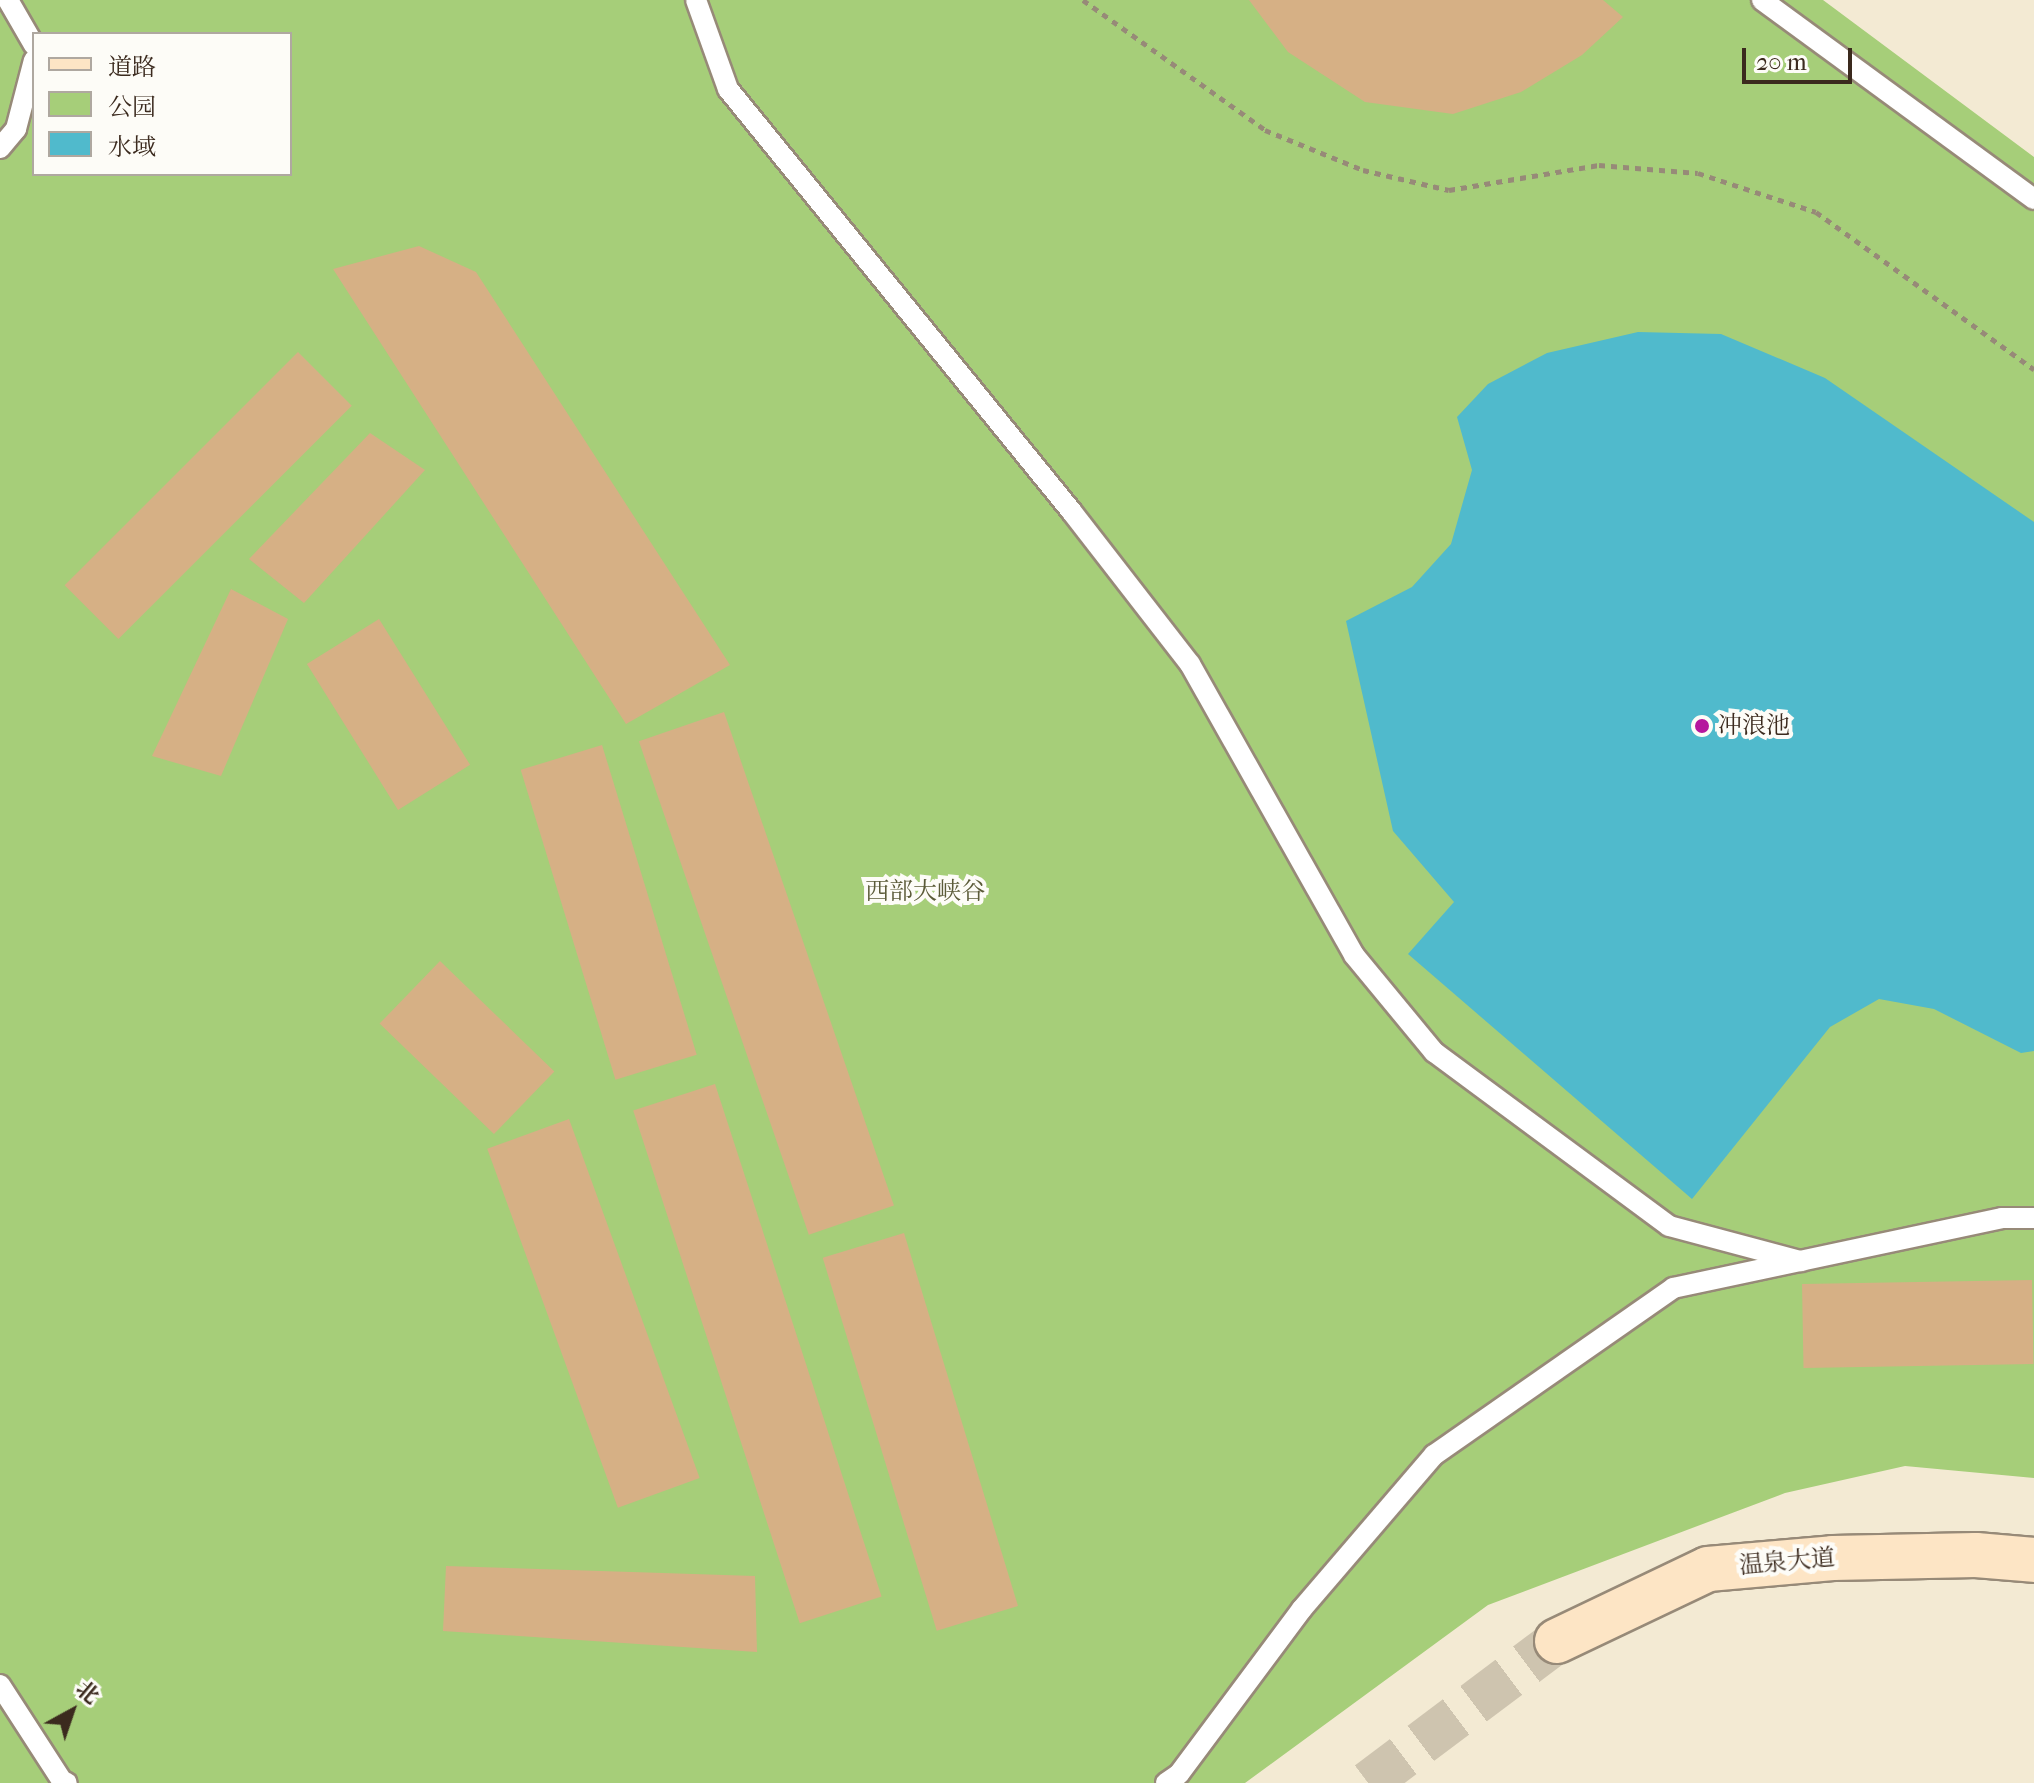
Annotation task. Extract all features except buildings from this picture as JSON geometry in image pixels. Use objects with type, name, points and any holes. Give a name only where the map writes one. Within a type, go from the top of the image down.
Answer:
[{"type":"main road","name":"温泉大道","points":[[1557,1641],[1708,1569],[1833,1558],[1976,1555],[2034,1560]]},
{"type":"lane","points":[[8,0],[32,42]]},
{"type":"lane","points":[[696,0],[728,89],[1072,512],[1190,664],[1354,955],[1434,1052],[1669,1226],[1801,1261]]},
{"type":"lane","points":[[1762,0],[2034,199]]},
{"type":"lane","points":[[0,148],[16,129],[32,68]]},
{"type":"lane","points":[[1166,1783],[1179,1774],[1302,1609],[1434,1455],[1673,1288],[2002,1218],[2034,1218]]},
{"type":"lane","points":[[0,1685],[62,1781],[67,1783]]},
{"type":"path","points":[[1083,0],[1265,130],[1363,170],[1449,190],[1599,165],[1698,173],[1816,212],[2034,369]]},
{"type":"green space","name":"西部大峡谷","points":[[0,0],[1823,0],[2034,157],[2034,1478],[1905,1466],[1785,1493],[1488,1605],[1245,1783],[0,1783]]},
{"type":"water","name":"冲浪池","points":[[1638,332],[1721,334],[1825,378],[2034,522],[2034,1051],[2021,1053],[1934,1009],[1879,999],[1830,1027],[1692,1199],[1408,954],[1454,902],[1393,831],[1346,621],[1412,587],[1451,544],[1472,470],[1457,417],[1488,384],[1547,353]]},
{"type":"tunnel","points":[[1368,1783],[1557,1641]]},
{"type":"place","name":"冲浪池","points":[[1702,726]]}]
